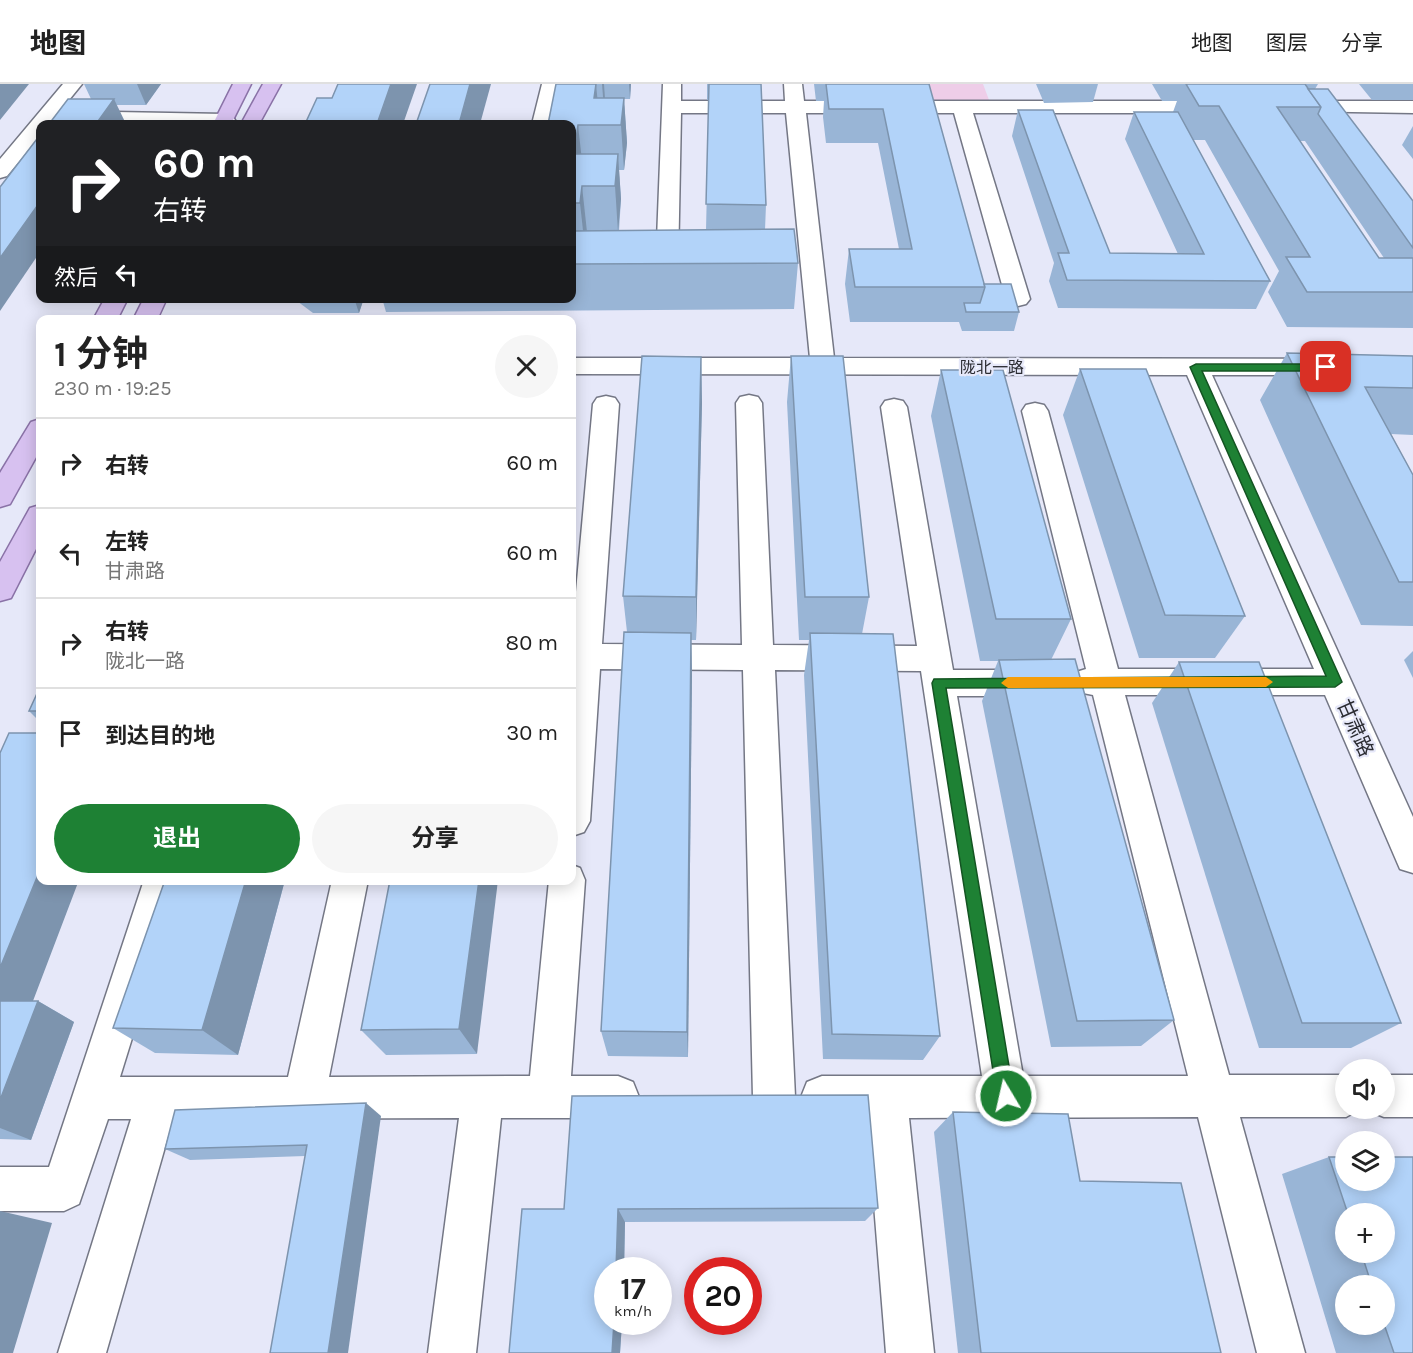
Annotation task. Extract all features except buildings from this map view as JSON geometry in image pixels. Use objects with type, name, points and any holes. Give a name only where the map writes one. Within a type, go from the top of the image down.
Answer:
[{"type":"main road","points":[[225,120],[242,84]]},
{"type":"main road","points":[[252,120],[272,84]]},
{"type":"main road","points":[[0,497],[36,435]]},
{"type":"main road","points":[[0,590],[36,522]]},
{"type":"street","points":[[43,120],[73,84]]},
{"type":"street","points":[[543,120],[551,84]]},
{"type":"street","points":[[644,266],[679,266],[672,84]]},
{"type":"street","points":[[793,84],[801,266],[823,367]]},
{"type":"street","points":[[672,107],[962,107],[1001,99],[1135,99],[1232,107]]},
{"type":"street","points":[[1277,107],[1350,99],[1413,107]]},
{"type":"street","points":[[962,107],[1018,299]]},
{"type":"street","points":[[45,117],[152,120]]},
{"type":"street","points":[[0,172],[36,128]]},
{"type":"street","name":"陇北一路","points":[[576,366],[1413,367]]},
{"type":"street","name":"甘肃路","points":[[1196,367],[1413,857]]},
{"type":"street","points":[[748,403],[758,657],[756,1097],[1335,1096]]},
{"type":"street","points":[[576,711],[578,656],[606,404]]},
{"type":"street","points":[[894,407],[1006,1096]]},
{"type":"street","points":[[1035,411],[1281,1353]]},
{"type":"street","points":[[578,656],[758,657],[1105,682],[1335,682]]},
{"type":"street","points":[[0,1189],[64,1189],[161,885]]},
{"type":"street","points":[[304,1098],[349,885]]},
{"type":"street","points":[[549,1097],[567,885]]},
{"type":"street","points":[[1395,1096],[1413,1096]]},
{"type":"street","points":[[93,1098],[655,1097]]},
{"type":"street","points":[[886,1097],[910,1353]]},
{"type":"street","points":[[82,1353],[158,1098]]},
{"type":"street","points":[[452,1353],[482,1098]]},
{"type":"shaded area","points":[[856,84],[983,84],[989,100],[859,101]]},
{"type":"slow traffic","points":[[1008,683],[1266,682]]},
{"type":"route","points":[[1006,1096],[939,683],[1335,682],[1196,367],[1326,367]]}]
